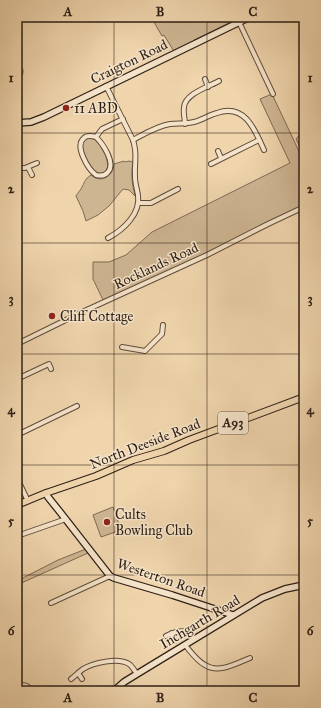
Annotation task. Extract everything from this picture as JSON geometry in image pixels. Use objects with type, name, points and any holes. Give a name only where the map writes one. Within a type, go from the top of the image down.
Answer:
[{"type":"main road","name":"North Deeside Road","points":[[17,505],[46,493],[96,476],[134,460],[164,451],[189,440],[304,397]]},
{"type":"street","name":"Craigton Road","points":[[17,123],[31,122],[38,119],[250,17]]},
{"type":"street","points":[[238,22],[273,94]]},
{"type":"street","points":[[205,79],[208,87]]},
{"type":"street","points":[[185,124],[184,108],[188,97],[219,82]]},
{"type":"street","points":[[106,86],[136,147],[134,178],[138,194],[137,209],[125,226],[118,233],[108,238]]},
{"type":"street","points":[[133,140],[161,126],[195,122],[217,112],[230,111],[240,113],[248,119],[254,128],[264,150]]},
{"type":"street","points":[[96,137],[102,129],[123,119]]},
{"type":"street","points":[[85,137],[96,137],[104,148],[110,165],[109,172],[103,175],[96,175],[93,172],[88,166],[81,151],[81,143],[85,137]]},
{"type":"street","points":[[211,164],[259,140]]},
{"type":"street","points":[[218,151],[221,158]]},
{"type":"street","points":[[17,168],[25,168],[37,163]]},
{"type":"street","points":[[28,167],[32,175]]},
{"type":"street","points":[[138,203],[150,203],[178,189]]},
{"type":"street","name":"Rocklands Road","points":[[17,344],[207,255],[304,207]]},
{"type":"street","points":[[122,347],[146,351],[162,334],[163,325]]},
{"type":"street","points":[[17,379],[49,364],[51,369]]},
{"type":"street","points":[[17,435],[77,406]]},
{"type":"street","points":[[17,478],[28,501]]},
{"type":"street","name":"Westerton Road","points":[[46,493],[110,576],[233,615]]},
{"type":"street","points":[[17,536],[66,519]]},
{"type":"street","points":[[51,602],[110,576]]},
{"type":"street","name":"Inchgarth Road","points":[[114,691],[124,682],[262,598],[285,589],[304,585]]},
{"type":"street","points":[[166,636],[181,631],[189,634],[194,640]]},
{"type":"street","points":[[172,633],[174,641]]},
{"type":"street","points":[[185,645],[204,665],[214,668],[225,667],[250,658]]},
{"type":"street","points":[[71,679],[83,669],[94,664],[114,661],[128,664],[137,674]]},
{"type":"street","points":[[78,673],[82,679]]},
{"type":"street","points":[[17,686],[25,685],[29,687],[31,691]]},
{"type":"shaded area","points":[[151,17],[241,17],[194,40],[196,43],[175,53],[164,35],[162,36]]},
{"type":"shaded area","points":[[17,66],[22,68],[23,73],[17,82]]},
{"type":"shaded area","points":[[272,94],[304,162],[304,207],[104,302],[93,279],[93,262],[109,262],[126,255],[152,232],[290,163],[260,99]]},
{"type":"shaded area","points":[[304,130],[304,156],[296,139]]},
{"type":"shaded area","points":[[90,138],[94,139],[101,145],[105,154],[108,167],[104,173],[100,174],[95,172],[84,154],[83,142],[84,140]]},
{"type":"shaded area","points":[[124,161],[133,162],[132,179],[135,196],[129,190],[123,189],[109,206],[98,215],[86,221],[76,196],[82,188],[85,180],[91,175],[95,178],[103,179],[112,172],[114,164]]},
{"type":"shaded area","name":"Cults Bowling Club","points":[[113,507],[121,530],[101,537],[93,515]]},
{"type":"shaded area","points":[[86,549],[88,553],[17,585],[17,581],[58,560]]},
{"type":"place","name":"11 ABD","points":[[66,108]]},
{"type":"place","name":"Cliff Cottage","points":[[52,316]]},
{"type":"place","name":"Cults Bowling Club","points":[[107,522]]}]
